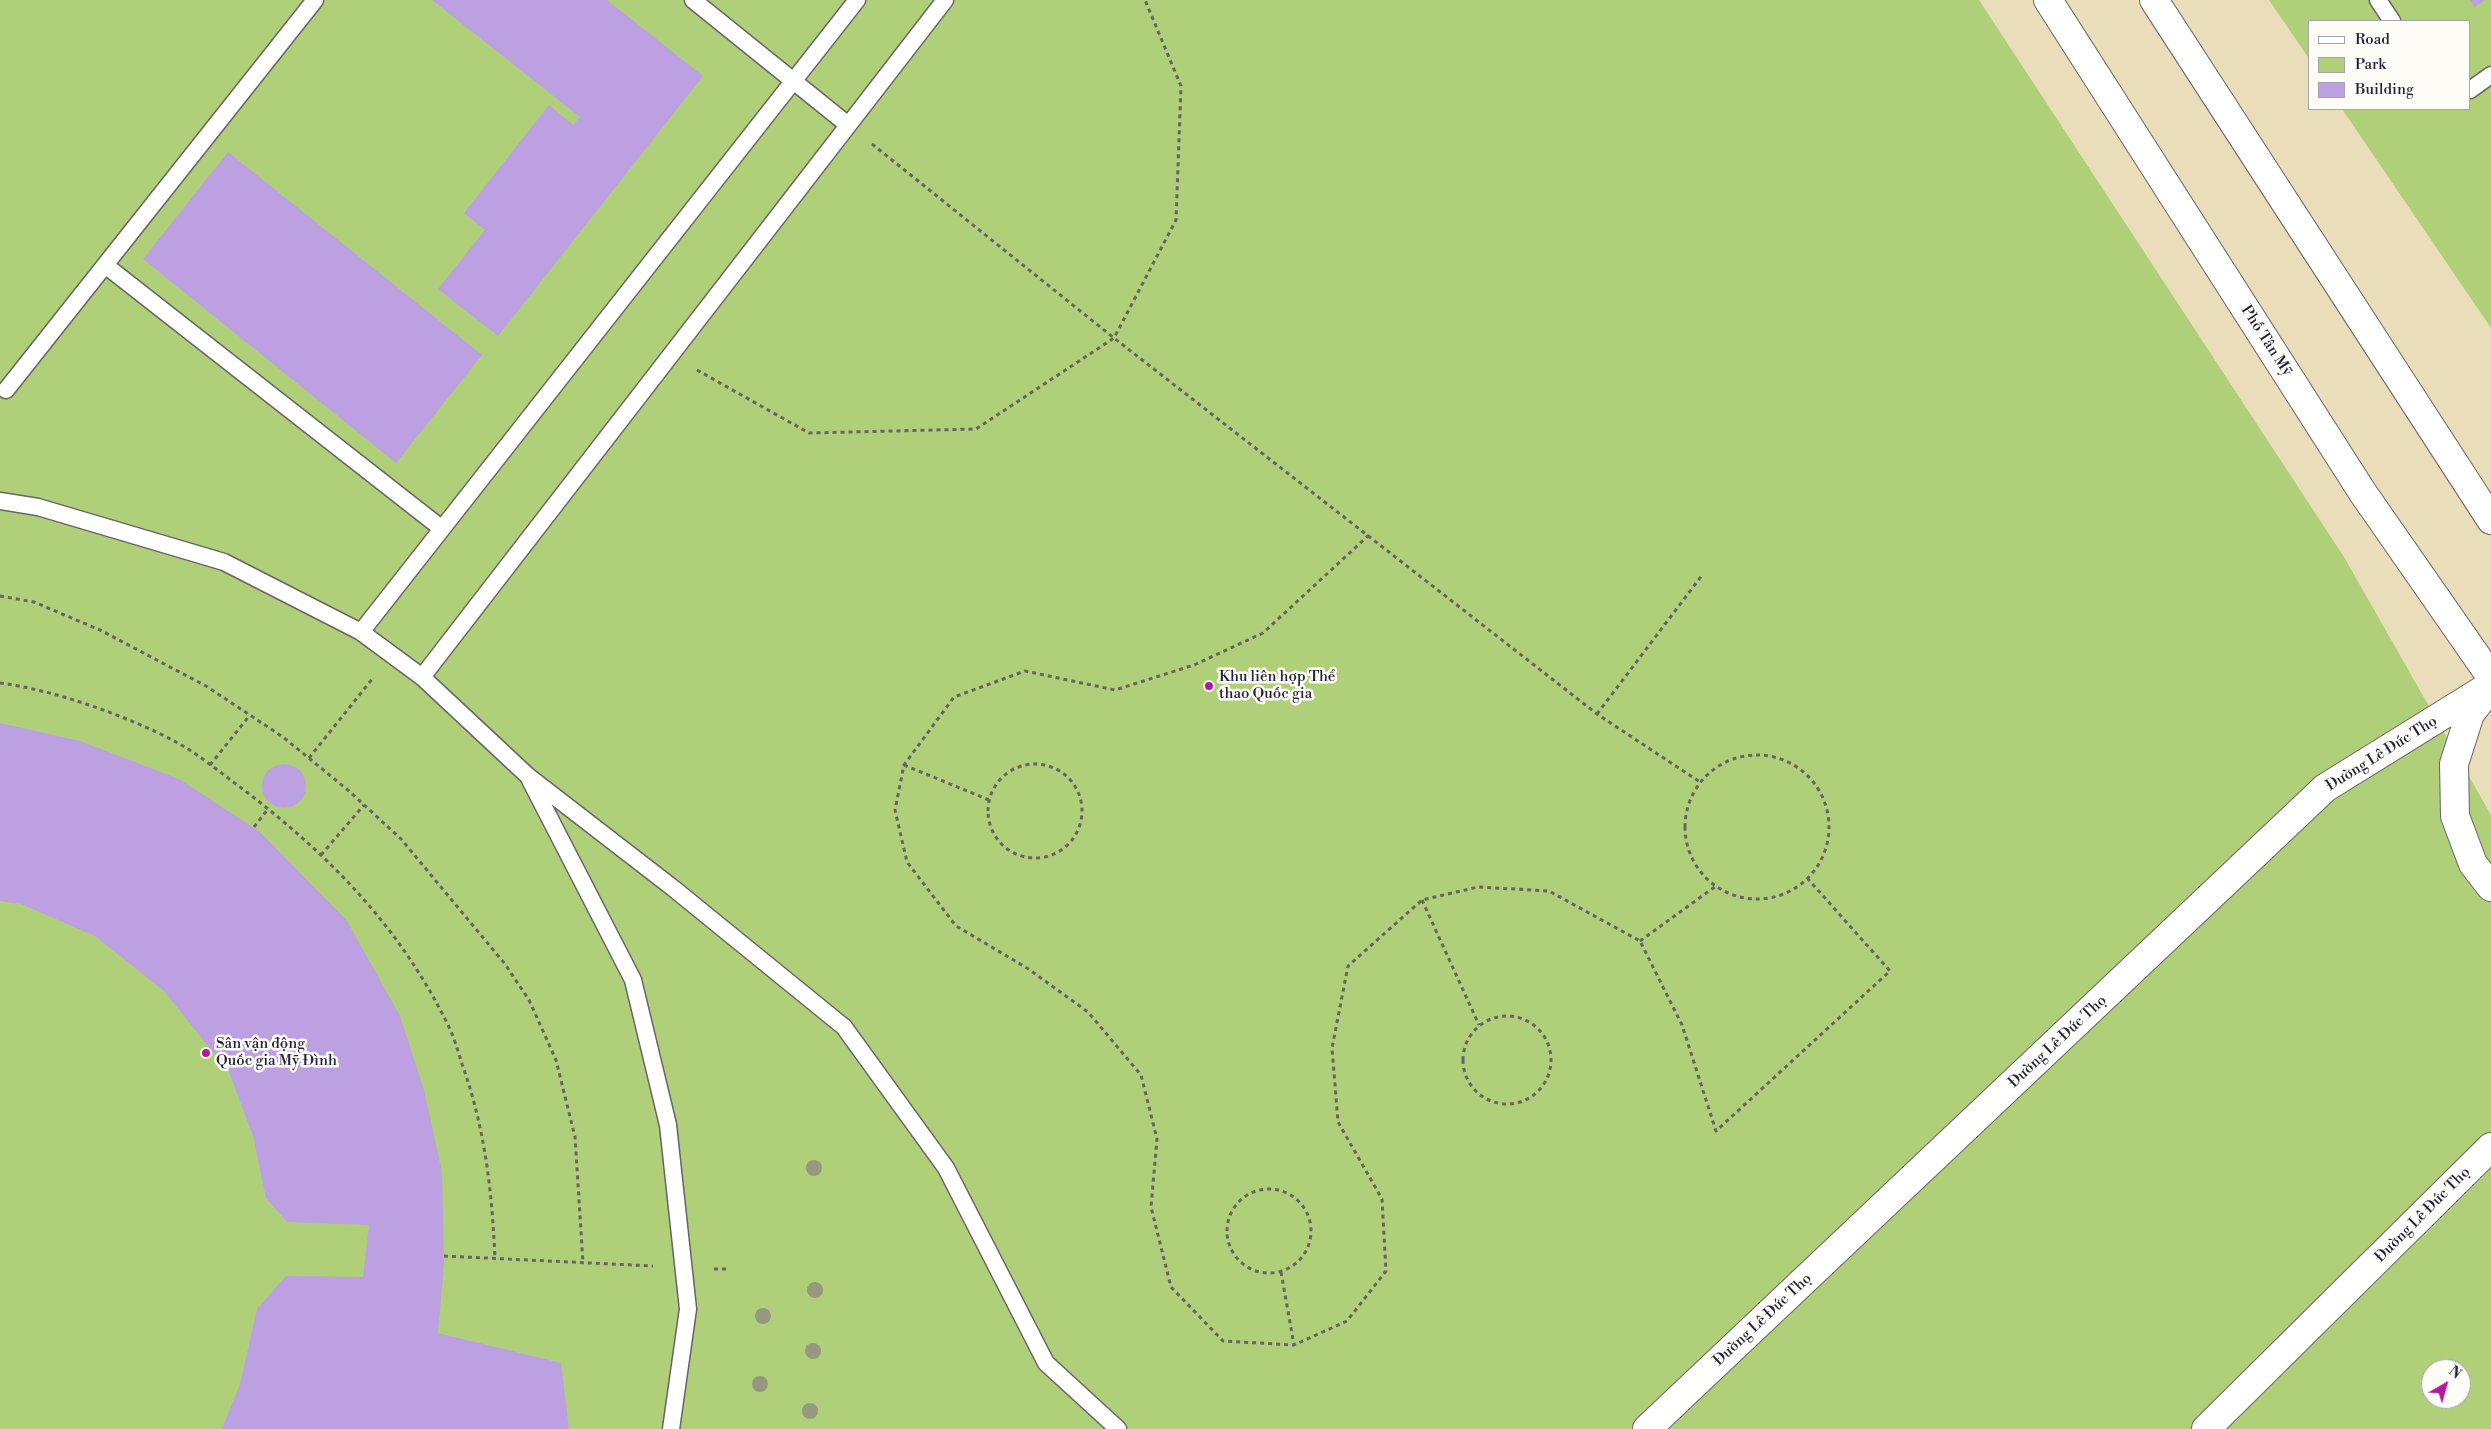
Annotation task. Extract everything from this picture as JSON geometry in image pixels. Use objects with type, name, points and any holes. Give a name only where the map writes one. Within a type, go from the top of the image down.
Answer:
[{"type":"main road","name":"Phố Tân Mỹ","points":[[2048,0],[2363,493],[2491,677]]},
{"type":"main road","points":[[2154,0],[2491,520]]},
{"type":"main road","points":[[2491,686],[2470,714],[2454,764],[2455,816],[2473,864],[2491,887]]},
{"type":"main road","name":"Đường Lê Đức Thọ","points":[[1647,1429],[2325,788],[2491,686]]},
{"type":"main road","name":"Đường Lê Đức Thọ","points":[[2206,1429],[2491,1148]]},
{"type":"lane","points":[[6,390],[315,0]]},
{"type":"lane","points":[[694,0],[848,125]]},
{"type":"lane","points":[[361,632],[857,0]]},
{"type":"lane","points":[[422,677],[945,0]]},
{"type":"lane","points":[[2378,0],[2391,20]]},
{"type":"lane","points":[[2471,89],[2491,75]]},
{"type":"lane","points":[[105,264],[442,528]]},
{"type":"lane","points":[[0,501],[38,507],[224,562],[361,632],[422,677],[528,776],[673,888],[844,1026],[946,1168],[1046,1363],[1118,1429]]},
{"type":"lane","points":[[528,776],[633,980],[668,1125],[688,1309],[671,1429]]},
{"type":"path","points":[[671,355],[810,433],[976,429],[1114,338],[1176,220],[1182,86],[1145,0]]},
{"type":"path","points":[[848,125],[1114,338],[1370,535],[1597,714],[1700,782]]},
{"type":"path","points":[[1370,535],[1263,633],[1194,665],[1115,690],[1025,671],[954,697],[904,766],[895,810],[907,862],[956,926],[1027,968],[1088,1012],[1141,1075],[1157,1139],[1151,1207],[1171,1287],[1223,1341],[1294,1345],[1347,1321],[1386,1271],[1382,1199],[1338,1122],[1332,1048],[1348,966],[1422,900],[1478,887],[1549,891],[1640,941],[1682,1025],[1716,1131],[1890,971],[1808,879]]},
{"type":"path","points":[[1597,714],[1703,574]]},
{"type":"path","points":[[0,596],[34,602],[100,630],[206,686],[284,737],[364,805],[400,839],[471,922],[529,1000],[556,1060],[575,1137],[583,1263]]},
{"type":"path","points":[[0,683],[63,698],[126,719],[177,742],[268,809],[340,872],[376,912],[413,962],[449,1026],[472,1091],[485,1143],[493,1198],[495,1259]]},
{"type":"path","points":[[309,758],[353,702]]},
{"type":"path","points":[[210,765],[250,715]]},
{"type":"path","points":[[1762,754],[1786,760],[1806,773],[1820,791],[1829,813],[1830,837],[1822,860],[1808,879],[1788,893],[1764,900],[1739,897],[1716,886],[1699,870],[1688,849],[1684,825],[1688,803],[1700,782],[1717,765],[1739,756],[1762,754]]},
{"type":"path","points":[[1038,764],[1054,768],[1068,777],[1078,790],[1082,806],[1082,823],[1076,836],[1066,848],[1054,855],[1039,858],[1024,857],[1010,851],[999,842],[991,829],[988,815],[989,800],[996,785],[1007,773],[1022,766],[1038,764]]},
{"type":"path","points":[[904,766],[989,800]]},
{"type":"path","points":[[321,855],[364,805]]},
{"type":"path","points":[[254,827],[268,809]]},
{"type":"path","points":[[1640,941],[1716,886]]},
{"type":"path","points":[[1422,900],[1479,1025]]},
{"type":"path","points":[[1506,1016],[1522,1018],[1545,1037],[1552,1065],[1547,1080],[1527,1100],[1513,1105],[1499,1104],[1485,1099],[1473,1090],[1466,1077],[1462,1063],[1464,1049],[1469,1036],[1479,1025],[1492,1018],[1506,1016]]},
{"type":"path","points":[[1272,1188],[1287,1192],[1299,1200],[1308,1213],[1311,1227],[1310,1241],[1304,1255],[1294,1266],[1281,1272],[1268,1273],[1249,1268],[1234,1254],[1228,1242],[1226,1229],[1229,1216],[1235,1204],[1257,1190],[1272,1188]]},
{"type":"path","points":[[444,1256],[726,1270]]},
{"type":"path","points":[[1281,1272],[1294,1345]]},
{"type":"green space","name":"Khu liên hợp Thể thao Quốc gia","points":[[0,0],[1979,0],[2344,557],[2491,815],[2491,1429],[0,1429]]},
{"type":"green space","points":[[2269,0],[2491,0],[2491,328],[2343,110],[2471,110],[2471,20],[2308,20],[2308,57]]},
{"type":"building","points":[[432,0],[607,0],[703,76],[498,336],[438,289],[485,230],[464,213],[549,105],[573,125],[580,117]]},
{"type":"building","points":[[2470,0],[2485,0],[2475,7]]},
{"type":"building","points":[[228,152],[482,355],[396,463],[143,259]]},
{"type":"building","points":[[0,723],[80,741],[179,779],[260,832],[347,921],[400,1016],[424,1090],[442,1172],[444,1264],[438,1333],[561,1363],[569,1429],[222,1429],[240,1384],[257,1309],[286,1276],[363,1277],[369,1225],[287,1222],[266,1198],[253,1136],[229,1072],[164,991],[95,936],[21,904],[0,901]]},
{"type":"building","points":[[288,764],[300,770],[305,777],[305,795],[300,802],[293,807],[280,808],[268,802],[263,795],[262,782],[268,770],[275,765]]},
{"type":"place","name":"Khu liên hợp Thể thao Quốc gia","points":[[1209,686]]},
{"type":"place","name":"Sân vận động Quốc gia Mỹ Đình","points":[[206,1053]]}]
